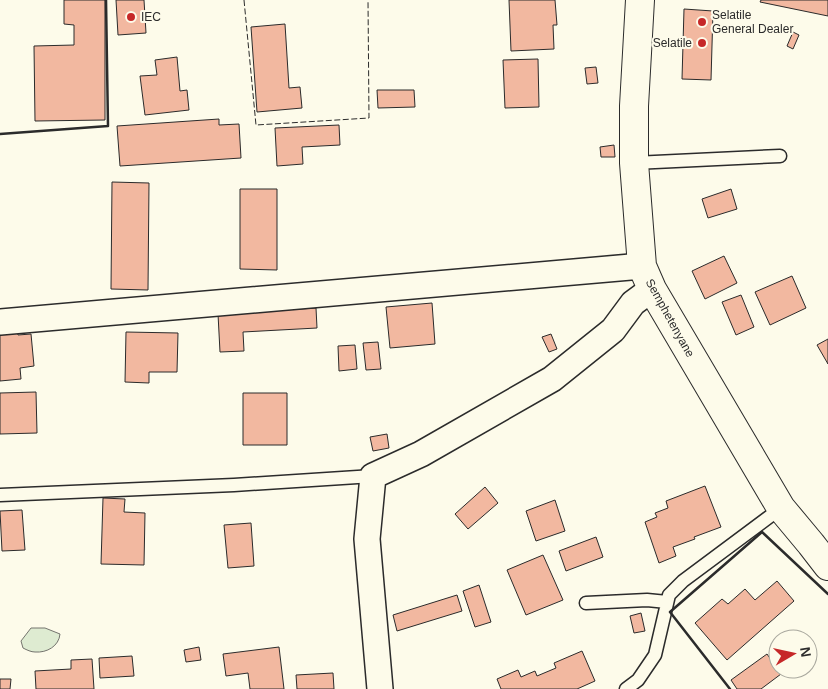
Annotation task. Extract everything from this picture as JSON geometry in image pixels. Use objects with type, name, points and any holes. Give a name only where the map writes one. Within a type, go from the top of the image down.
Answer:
[{"type":"main road","name":"Semphetenyane","points":[[640,0],[634,106],[634,163],[647,277],[781,508],[828,566]]},
{"type":"street","points":[[0,322],[647,277]]},
{"type":"street","points":[[380,689],[366,539],[373,476],[421,454],[552,379],[613,330],[647,277]]},
{"type":"lane","points":[[634,163],[780,156]]},
{"type":"lane","points":[[0,495],[234,486],[373,476]]},
{"type":"lane","points":[[626,689],[638,680],[655,655],[669,595],[683,581],[781,508]]},
{"type":"lane","points":[[586,603],[647,600],[667,602]]},
{"type":"green space","points":[[31,628],[45,628],[60,634],[59,638],[55,645],[48,650],[39,652],[29,651],[23,648],[21,641]]},
{"type":"building","points":[[64,0],[105,0],[105,120],[35,121],[34,46],[74,45],[74,25],[64,24]]},
{"type":"building","name":"IEC","points":[[116,0],[144,0],[146,33],[118,35]]},
{"type":"building","points":[[509,0],[555,0],[557,25],[553,25],[554,49],[511,51]]},
{"type":"building","points":[[761,0],[828,0],[828,16],[760,2]]},
{"type":"building","points":[[684,9],[713,11],[711,80],[682,79]]},
{"type":"building","points":[[285,24],[289,88],[300,87],[302,108],[257,112],[251,27]]},
{"type":"building","points":[[793,32],[799,35],[793,49],[787,46]]},
{"type":"building","points":[[177,57],[180,91],[187,90],[189,110],[145,115],[140,76],[157,75],[155,60]]},
{"type":"building","points":[[538,59],[539,107],[505,108],[503,60]]},
{"type":"building","points":[[596,67],[598,83],[587,84],[585,68]]},
{"type":"building","points":[[377,90],[414,90],[415,107],[378,108]]},
{"type":"building","points":[[219,119],[219,125],[239,124],[241,158],[120,166],[117,126]]},
{"type":"building","points":[[339,125],[340,145],[302,147],[303,164],[277,166],[275,128]]},
{"type":"building","points":[[614,145],[615,157],[601,157],[600,147]]},
{"type":"building","points":[[112,182],[149,183],[148,290],[111,289]]},
{"type":"building","points":[[240,189],[277,189],[277,270],[240,269]]},
{"type":"building","points":[[731,189],[737,209],[708,218],[702,199]]},
{"type":"building","points":[[724,256],[737,283],[705,299],[692,271]]},
{"type":"building","points":[[792,276],[806,308],[770,325],[755,292]]},
{"type":"building","points":[[741,295],[754,327],[736,335],[722,302]]},
{"type":"building","points":[[432,303],[435,344],[390,348],[386,307]]},
{"type":"building","points":[[316,308],[317,328],[243,332],[244,351],[220,352],[218,314]]},
{"type":"building","points":[[0,331],[17,331],[18,335],[31,334],[34,366],[20,368],[21,379],[0,381]]},
{"type":"building","points":[[126,332],[178,333],[177,372],[149,372],[149,383],[125,382]]},
{"type":"building","points":[[551,334],[557,349],[549,352],[542,337]]},
{"type":"building","points":[[828,339],[828,364],[817,345]]},
{"type":"building","points":[[378,342],[381,369],[366,370],[363,343]]},
{"type":"building","points":[[355,345],[357,369],[339,371],[338,346]]},
{"type":"building","points":[[36,392],[37,433],[0,434],[0,393]]},
{"type":"building","points":[[243,393],[287,393],[287,445],[243,445]]},
{"type":"building","points":[[387,434],[389,448],[373,451],[370,437]]},
{"type":"building","points":[[705,486],[721,527],[673,547],[676,556],[659,563],[645,522],[657,517],[655,513],[668,508],[666,501]]},
{"type":"building","points":[[485,487],[498,503],[468,529],[455,514]]},
{"type":"building","points":[[103,498],[125,499],[124,512],[145,513],[144,565],[101,564]]},
{"type":"building","points":[[555,500],[565,531],[536,541],[526,511]]},
{"type":"building","points":[[22,510],[25,550],[2,551],[0,511]]},
{"type":"building","points":[[251,523],[254,566],[228,568],[224,525]]},
{"type":"building","points":[[596,537],[603,557],[566,571],[559,551]]},
{"type":"building","points":[[543,555],[563,600],[526,615],[507,570]]},
{"type":"building","points":[[777,581],[794,601],[727,660],[695,623],[722,599],[728,604],[745,589],[755,600]]},
{"type":"building","points":[[479,585],[491,622],[475,627],[463,591]]},
{"type":"building","points":[[457,595],[462,611],[397,631],[393,615]]},
{"type":"building","points":[[641,613],[645,631],[634,633],[630,616]]},
{"type":"building","points":[[199,647],[201,660],[186,662],[184,650]]},
{"type":"building","points":[[279,647],[284,689],[250,689],[248,673],[226,676],[223,654]]},
{"type":"building","points":[[582,651],[595,681],[577,689],[501,689],[497,679],[518,670],[521,677],[535,671],[537,676],[556,668],[554,663]]},
{"type":"building","points":[[767,654],[768,655],[768,679],[774,679],[761,689],[737,689],[731,680]]},
{"type":"building","points":[[132,656],[134,676],[100,678],[99,658]]},
{"type":"building","points":[[92,659],[94,689],[36,689],[35,671],[71,669],[71,660]]},
{"type":"building","points":[[333,673],[334,689],[297,689],[296,675]]},
{"type":"building","points":[[0,679],[11,679],[10,689],[0,689]]},
{"type":"fence","points":[[244,0],[256,125],[369,118],[368,0]]},
{"type":"wall","points":[[0,134],[108,126],[106,0]]},
{"type":"wall","points":[[730,689],[670,612],[762,532],[828,594]]},
{"type":"place","name":"IEC","points":[[131,17]]},
{"type":"place","name":"Selatile General Dealer","points":[[702,22]]},
{"type":"place","name":"Selatile","points":[[702,43]]}]
